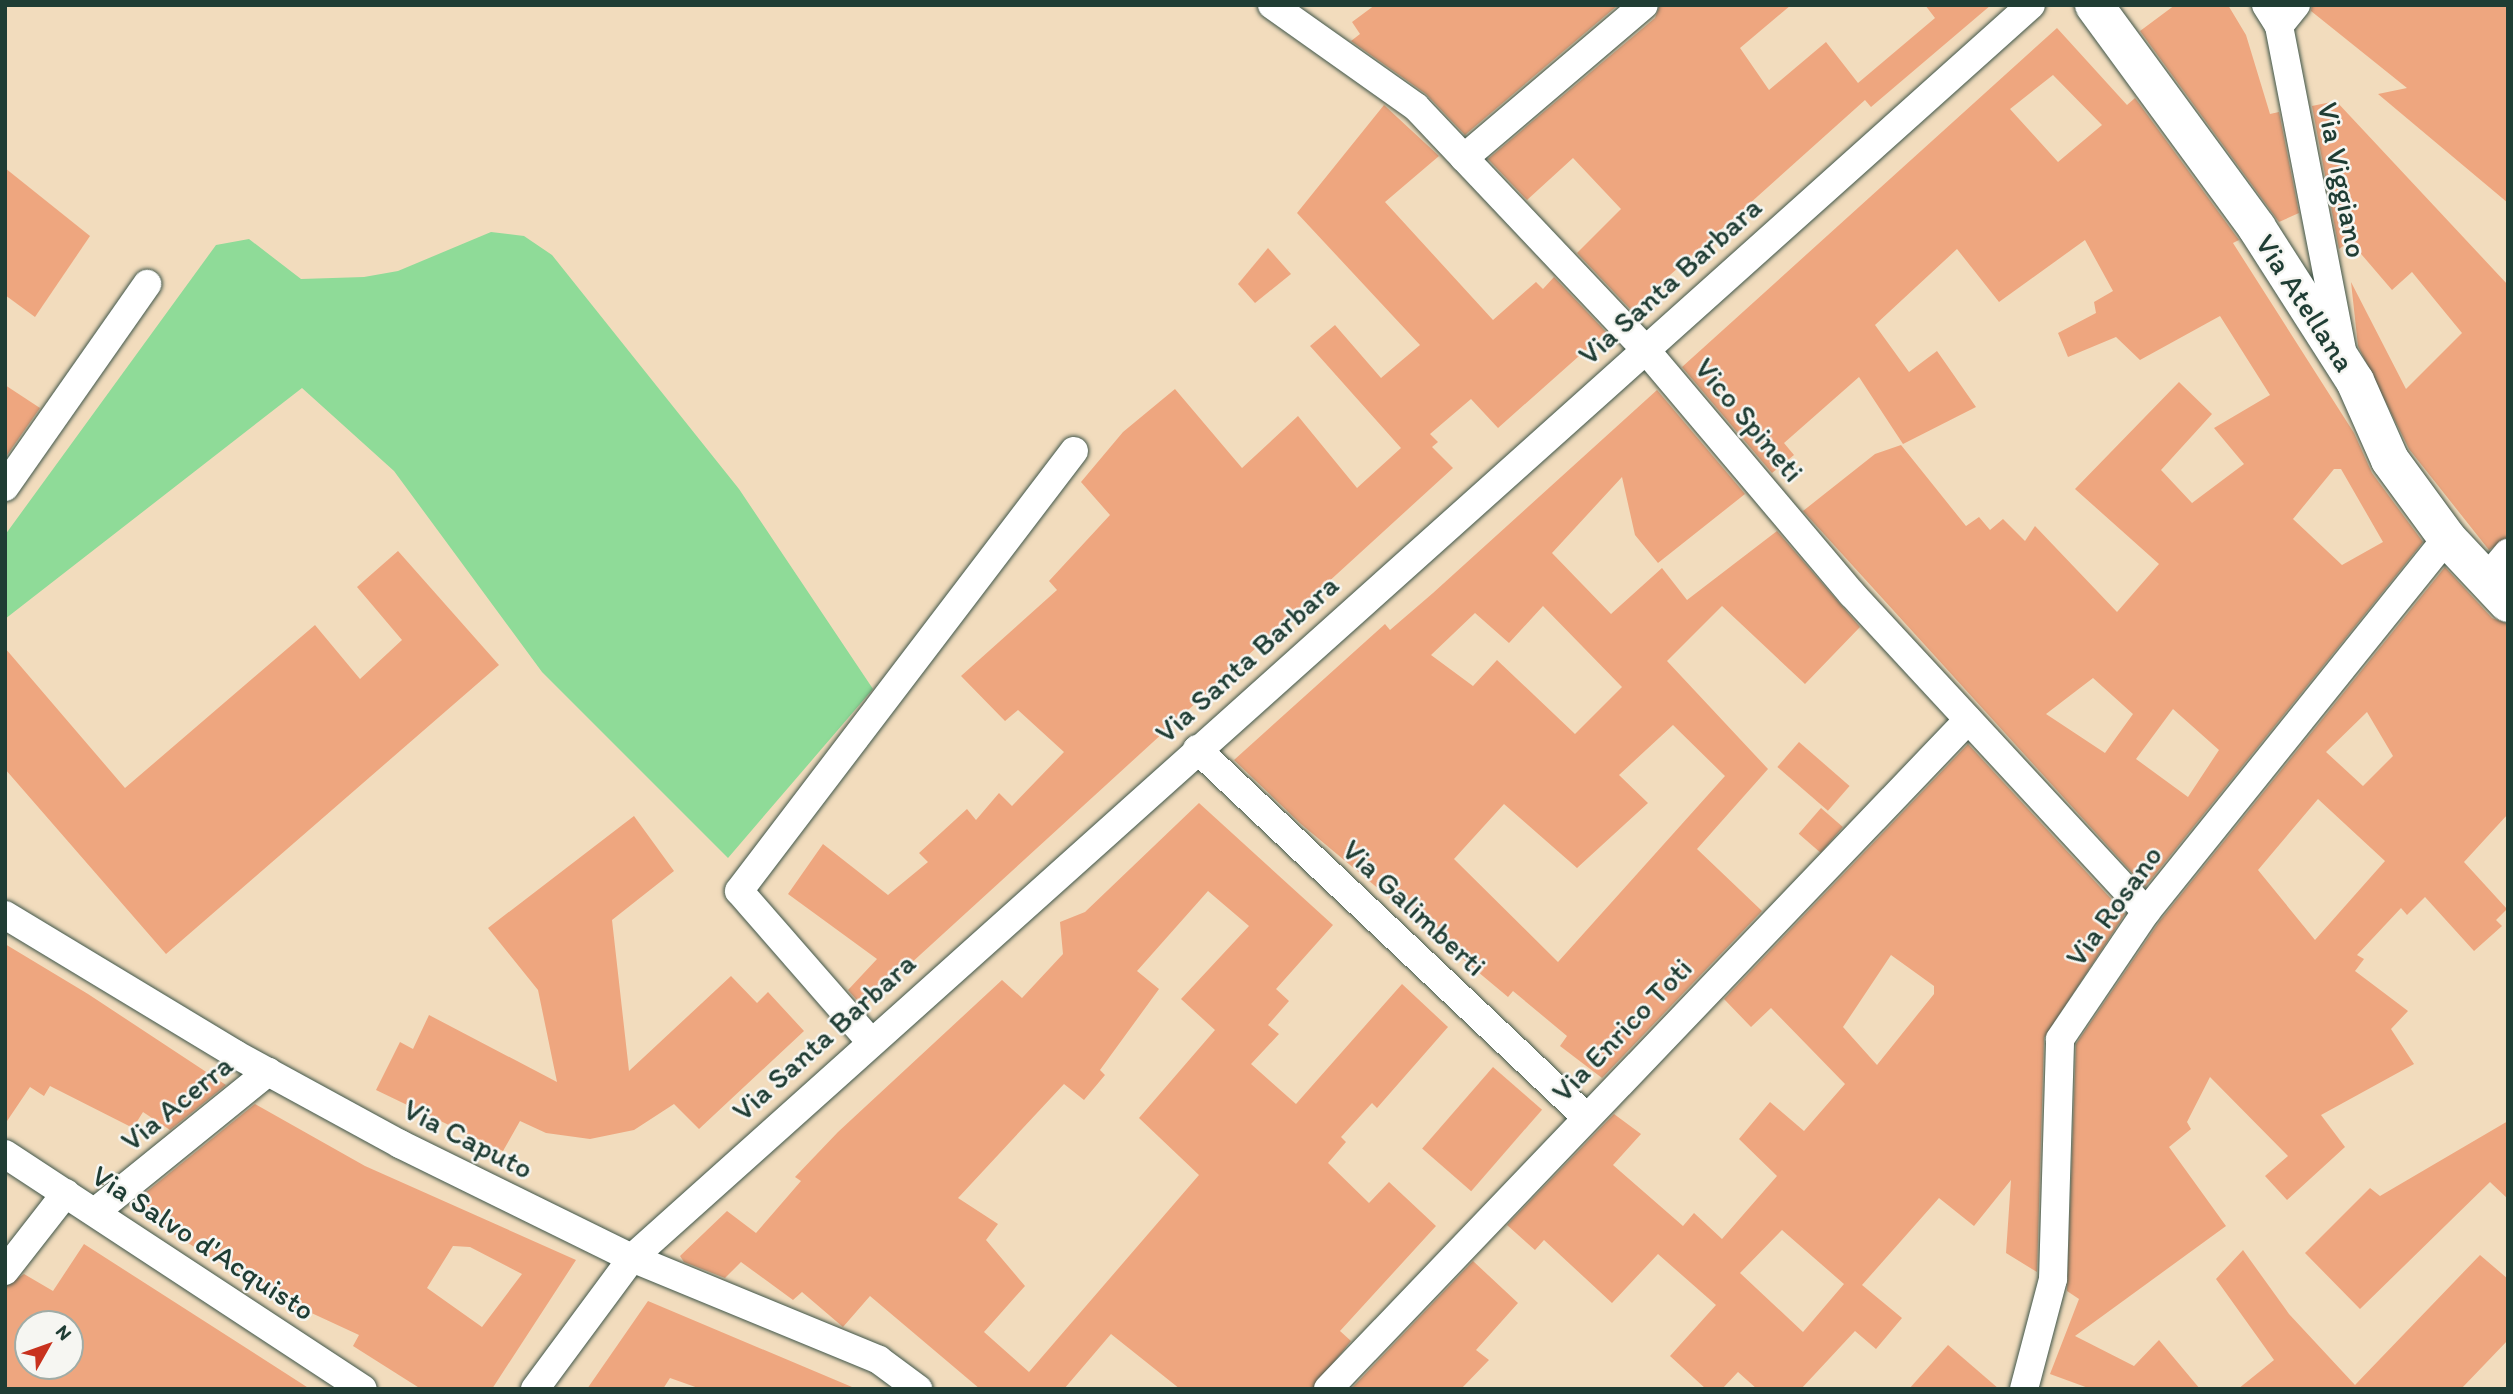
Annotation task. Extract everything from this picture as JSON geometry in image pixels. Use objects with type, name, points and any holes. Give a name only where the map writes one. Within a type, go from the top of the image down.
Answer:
[{"type":"main road","name":"Via Atellana","points":[[2094,5],[2184,122],[2347,369],[2390,460],[2447,538],[2501,578]]},
{"type":"street","name":"Vico Spineti","points":[[1272,5],[1416,107],[1644,348],[1968,720],[2146,912]]},
{"type":"street","points":[[1464,158],[1644,5]]},
{"type":"street","name":"Via Santa Barbara","points":[[535,1389],[632,1258],[870,1041],[2031,5]]},
{"type":"street","name":"Via Viggiano","points":[[2280,12],[2347,369]]},
{"type":"street","points":[[5,487],[147,284]]},
{"type":"street","points":[[870,1041],[739,891],[1074,451]]},
{"type":"street","name":"Via Rosano","points":[[2024,1389],[2053,1279],[2060,1039],[2146,912],[2447,538]]},
{"type":"street","name":"Via Enrico Toti","points":[[1328,1389],[1585,1116],[1968,720]]},
{"type":"street","name":"Via Galimberti","points":[[1197,749],[1585,1116]]},
{"type":"street","name":"Via Caputo","points":[[5,915],[268,1072],[632,1258],[879,1360],[918,1389]]},
{"type":"street","name":"Via Acerra","points":[[96,1212],[268,1072]]},
{"type":"street","name":"Via Salvo d'Acquisto","points":[[5,1154],[363,1389]]},
{"type":"street","points":[[5,1271],[66,1193]]},
{"type":"green space","points":[[491,232],[524,236],[552,255],[739,489],[873,689],[728,858],[542,672],[394,471],[302,388],[5,619],[5,535],[216,245],[249,239],[301,279],[364,277],[398,271]]},
{"type":"building","points":[[1375,5],[1618,5],[1465,135],[1426,94],[1351,41],[1360,34],[1352,22]]},
{"type":"building","points":[[1660,5],[1791,5],[1740,48],[1769,90],[1826,42],[1858,83],[1935,18],[1925,5],[1991,5],[1871,107],[1865,100],[1631,310],[1577,253],[1621,209],[1573,158],[1527,200],[1488,159],[1655,18]]},
{"type":"building","points":[[2175,5],[2228,5],[2246,35],[2270,114],[2279,112],[2299,213],[2279,222],[2140,31]]},
{"type":"building","points":[[2312,5],[2508,5],[2508,203],[2378,94],[2407,88],[2311,11]]},
{"type":"building","points":[[2057,28],[2127,105],[2135,98],[2239,240],[2233,243],[2354,433],[2372,473],[2423,542],[2145,887],[1803,511],[1875,454],[1901,445],[1966,526],[1979,517],[1990,530],[2003,519],[2025,541],[2035,526],[2117,612],[2159,564],[2075,489],[2179,382],[2212,414],[2161,470],[2192,503],[2244,464],[2214,428],[2270,395],[2220,316],[2140,360],[2116,337],[2068,357],[2058,333],[2096,313],[2094,302],[2113,291],[2085,240],[1999,302],[1957,249],[1875,325],[1909,372],[1937,351],[1976,407],[1903,444],[1859,377],[1784,443],[1794,455],[1772,473],[1682,367]],"holes":[[[2053,75],[2102,125],[2058,162],[2010,109]],[[2334,469],[2341,469],[2383,542],[2342,565],[2293,519]],[[2093,678],[2133,714],[2105,753],[2046,714]],[[2173,709],[2219,750],[2188,797],[2136,759]]]},
{"type":"building","points":[[2336,101],[2508,285],[2508,537],[2489,550],[2409,449],[2358,346],[2351,282],[2406,389],[2462,333],[2412,272],[2392,290],[2350,241],[2339,249],[2312,106]]},
{"type":"building","points":[[1384,105],[1439,156],[1385,202],[1493,320],[1536,282],[1543,289],[1554,277],[1606,332],[1498,428],[1471,399],[1430,434],[1438,442],[1432,447],[1453,468],[863,1007],[848,990],[877,959],[788,894],[823,844],[888,895],[928,862],[919,853],[967,809],[976,820],[999,793],[1012,806],[1064,752],[1018,710],[1005,721],[961,676],[1057,590],[1049,581],[1110,515],[1081,482],[1123,432],[1175,389],[1242,468],[1298,416],[1357,488],[1401,448],[1310,346],[1335,325],[1381,378],[1420,345],[1297,213]]},
{"type":"building","points":[[5,168],[90,236],[35,317],[5,295]]},
{"type":"building","points":[[1268,248],[1291,274],[1255,303],[1238,284]]},
{"type":"building","points":[[5,385],[40,408],[5,458]]},
{"type":"building","points":[[1657,390],[1745,494],[1658,563],[1635,535],[1622,477],[1552,553],[1611,614],[1662,568],[1687,600],[1777,531],[1860,627],[1805,684],[1722,606],[1667,661],[1768,769],[1697,849],[1762,911],[1602,1078],[1560,1046],[1567,1036],[1513,991],[1508,997],[1301,824],[1234,760],[1385,624],[1390,630]],"holes":[[[1543,606],[1622,687],[1575,734],[1497,660],[1473,686],[1431,655],[1475,613],[1509,643]],[[1673,725],[1725,776],[1558,962],[1454,859],[1504,804],[1577,868],[1648,803],[1619,775]]]},
{"type":"building","points":[[398,551],[499,665],[166,954],[5,769],[5,648],[125,788],[315,625],[360,679],[402,640],[357,587]]},
{"type":"building","points":[[2445,567],[2492,618],[2508,624],[2508,814],[2464,862],[2507,909],[2496,920],[2502,926],[2474,951],[2425,897],[2407,915],[2401,908],[2357,955],[2364,959],[2355,971],[2408,1011],[2391,1029],[2414,1064],[2321,1115],[2345,1147],[2287,1200],[2265,1176],[2288,1156],[2210,1077],[2187,1122],[2191,1129],[2169,1147],[2226,1226],[2075,1336],[2134,1366],[2159,1340],[2200,1389],[2091,1389],[2050,1374],[2079,1299],[2067,1291],[2076,1044],[2159,922]],"holes":[[[2367,712],[2393,756],[2363,786],[2326,752]],[[2318,799],[2385,861],[2315,940],[2258,870]]]},
{"type":"building","points":[[1799,742],[1850,786],[1828,811],[1777,767]]},
{"type":"building","points":[[1968,744],[2125,914],[2044,1038],[2037,1272],[2006,1253],[2011,1180],[1974,1226],[1939,1198],[1862,1285],[1902,1318],[1876,1349],[1855,1331],[1801,1389],[1757,1389],[1738,1372],[1722,1389],[1706,1389],[1670,1356],[1716,1305],[1658,1254],[1612,1303],[1544,1240],[1535,1250],[1507,1225],[1614,1114],[1641,1134],[1613,1165],[1683,1226],[1694,1213],[1722,1239],[1777,1176],[1739,1139],[1770,1102],[1804,1131],[1845,1084],[1771,1008],[1751,1027],[1724,999]],"holes":[[[1891,955],[1934,986],[1934,994],[1877,1065],[1843,1027]],[[1782,1230],[1844,1284],[1803,1332],[1740,1273]]]},
{"type":"building","points":[[1199,803],[1333,925],[1276,989],[1289,1001],[1268,1025],[1279,1034],[1251,1064],[1296,1104],[1402,984],[1448,1027],[1377,1108],[1372,1103],[1341,1137],[1346,1142],[1328,1163],[1369,1203],[1389,1182],[1436,1226],[1340,1331],[1351,1341],[1312,1389],[1180,1389],[1111,1334],[1064,1389],[980,1389],[870,1296],[843,1327],[802,1292],[793,1300],[741,1262],[725,1278],[684,1262],[680,1256],[727,1211],[756,1233],[801,1181],[795,1177],[838,1132],[1002,980],[1022,998],[1063,954],[1060,922],[1085,912]],"holes":[[[1208,891],[1249,926],[1181,999],[1215,1030],[1139,1118],[1199,1175],[1029,1372],[984,1332],[1025,1286],[986,1240],[998,1224],[958,1198],[1064,1084],[1084,1100],[1105,1075],[1100,1070],[1159,989],[1137,971]]]},
{"type":"building","points":[[1821,808],[1843,827],[1821,853],[1799,834]]},
{"type":"building","points":[[634,816],[674,871],[612,920],[629,1071],[731,976],[757,1003],[768,992],[804,1031],[699,1129],[674,1104],[634,1130],[590,1139],[546,1133],[520,1121],[503,1151],[376,1090],[400,1042],[413,1049],[429,1015],[557,1082],[538,990],[488,928]]},
{"type":"building","points":[[5,944],[88,994],[226,1085],[170,1130],[143,1112],[133,1128],[50,1086],[44,1096],[30,1087],[5,1124]]},
{"type":"building","points":[[1493,1067],[1542,1110],[1471,1191],[1422,1149]]},
{"type":"building","points":[[255,1104],[365,1166],[576,1260],[492,1389],[421,1389],[353,1346],[359,1335],[305,1310],[303,1315],[129,1206]],"holes":[[[453,1246],[470,1247],[522,1274],[482,1327],[427,1288]]]},
{"type":"building","points":[[2508,1121],[2508,1199],[2490,1182],[2360,1309],[2305,1253],[2370,1188],[2380,1196]]},
{"type":"building","points":[[84,1244],[310,1389],[5,1389],[5,1287],[24,1274],[53,1291]]},
{"type":"building","points":[[2243,1250],[2289,1314],[2355,1385],[2480,1255],[2508,1279],[2508,1340],[2461,1389],[2238,1389],[2274,1360],[2216,1279]]},
{"type":"building","points":[[1473,1261],[1518,1303],[1476,1350],[1489,1360],[1461,1389],[1351,1389]]},
{"type":"building","points":[[648,1301],[852,1389],[701,1389],[670,1378],[663,1389],[587,1389]]},
{"type":"building","points":[[1948,1345],[1999,1389],[1909,1389]]}]
